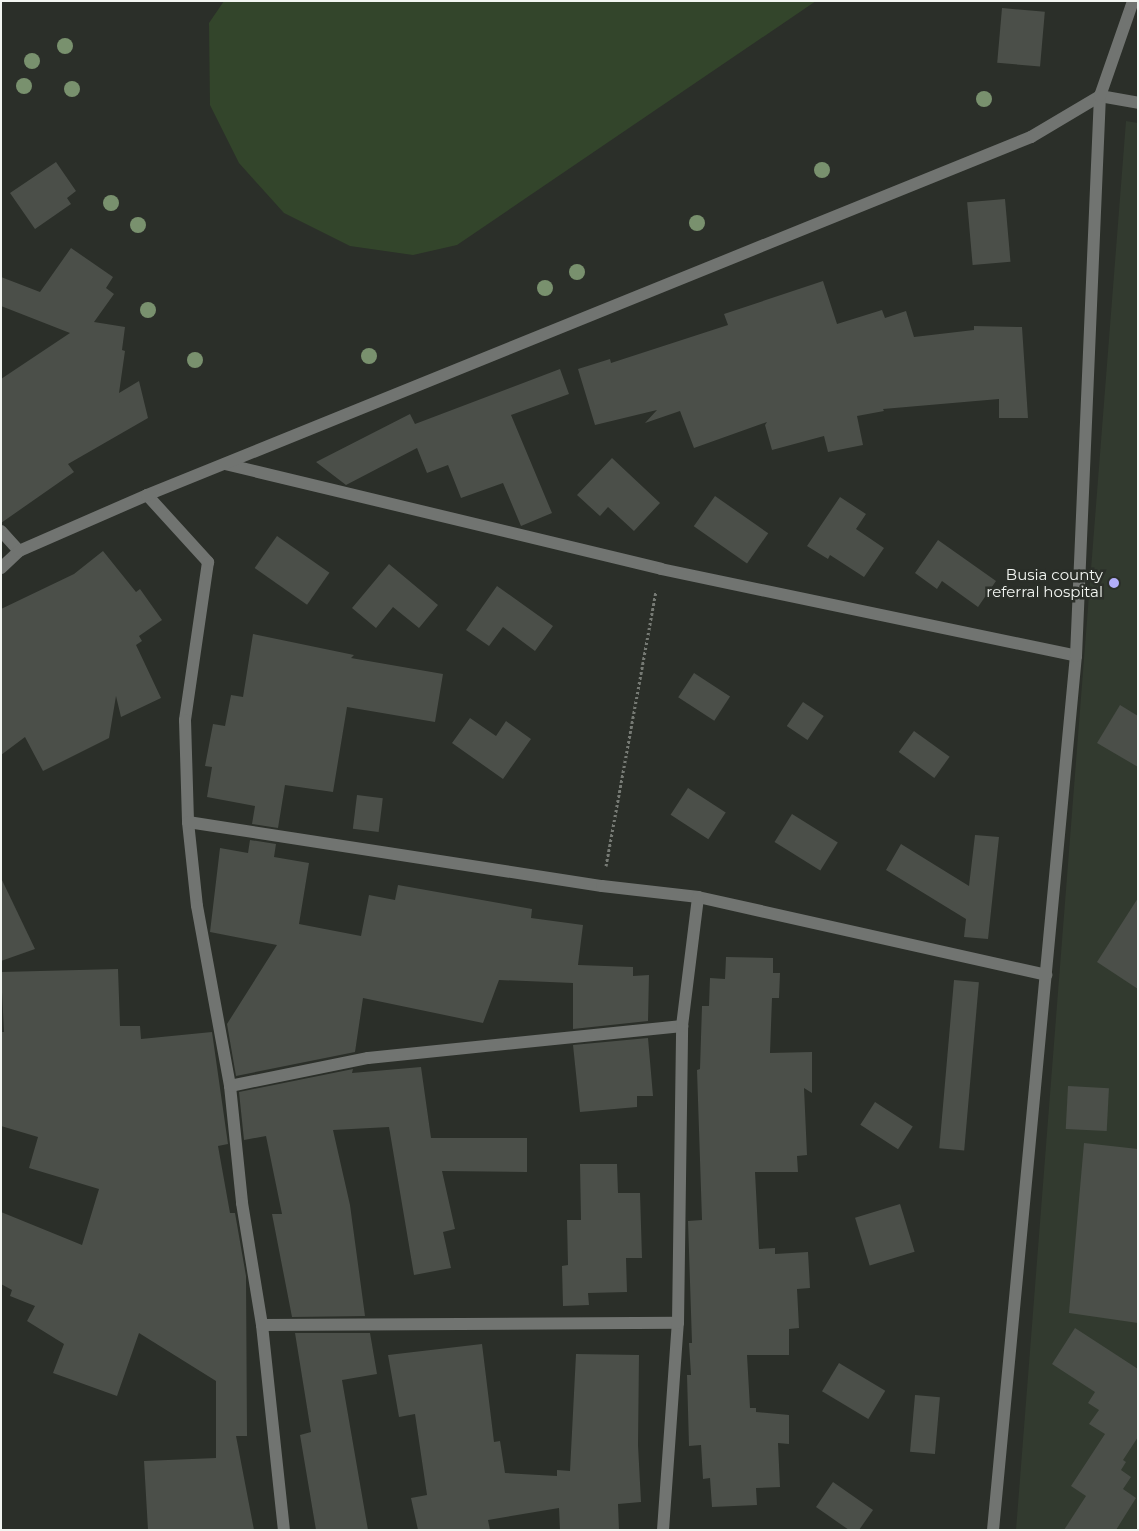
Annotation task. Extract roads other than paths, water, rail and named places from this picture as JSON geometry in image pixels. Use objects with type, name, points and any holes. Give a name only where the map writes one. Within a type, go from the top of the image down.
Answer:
[{"type":"street","points":[[993,1530],[1076,656],[1100,96],[1133,1]]},
{"type":"street","points":[[1,568],[19,551],[147,495],[1030,137],[1100,96],[1138,103]]},
{"type":"street","points":[[225,464],[661,569],[1076,656]]},
{"type":"street","points":[[147,495],[208,562],[184,720],[188,822],[197,906],[230,1086],[242,1203],[262,1325],[284,1530]]},
{"type":"street","points":[[1,531],[19,551]]},
{"type":"street","points":[[188,822],[602,886],[698,897],[1046,975]]},
{"type":"street","points":[[664,1530],[678,1323],[682,1026],[698,897]]},
{"type":"street","points":[[230,1086],[368,1058],[682,1026]]},
{"type":"street","points":[[262,1325],[678,1323]]},
{"type":"place","name":"Busia county referral hospital","points":[[1114,583]]}]
